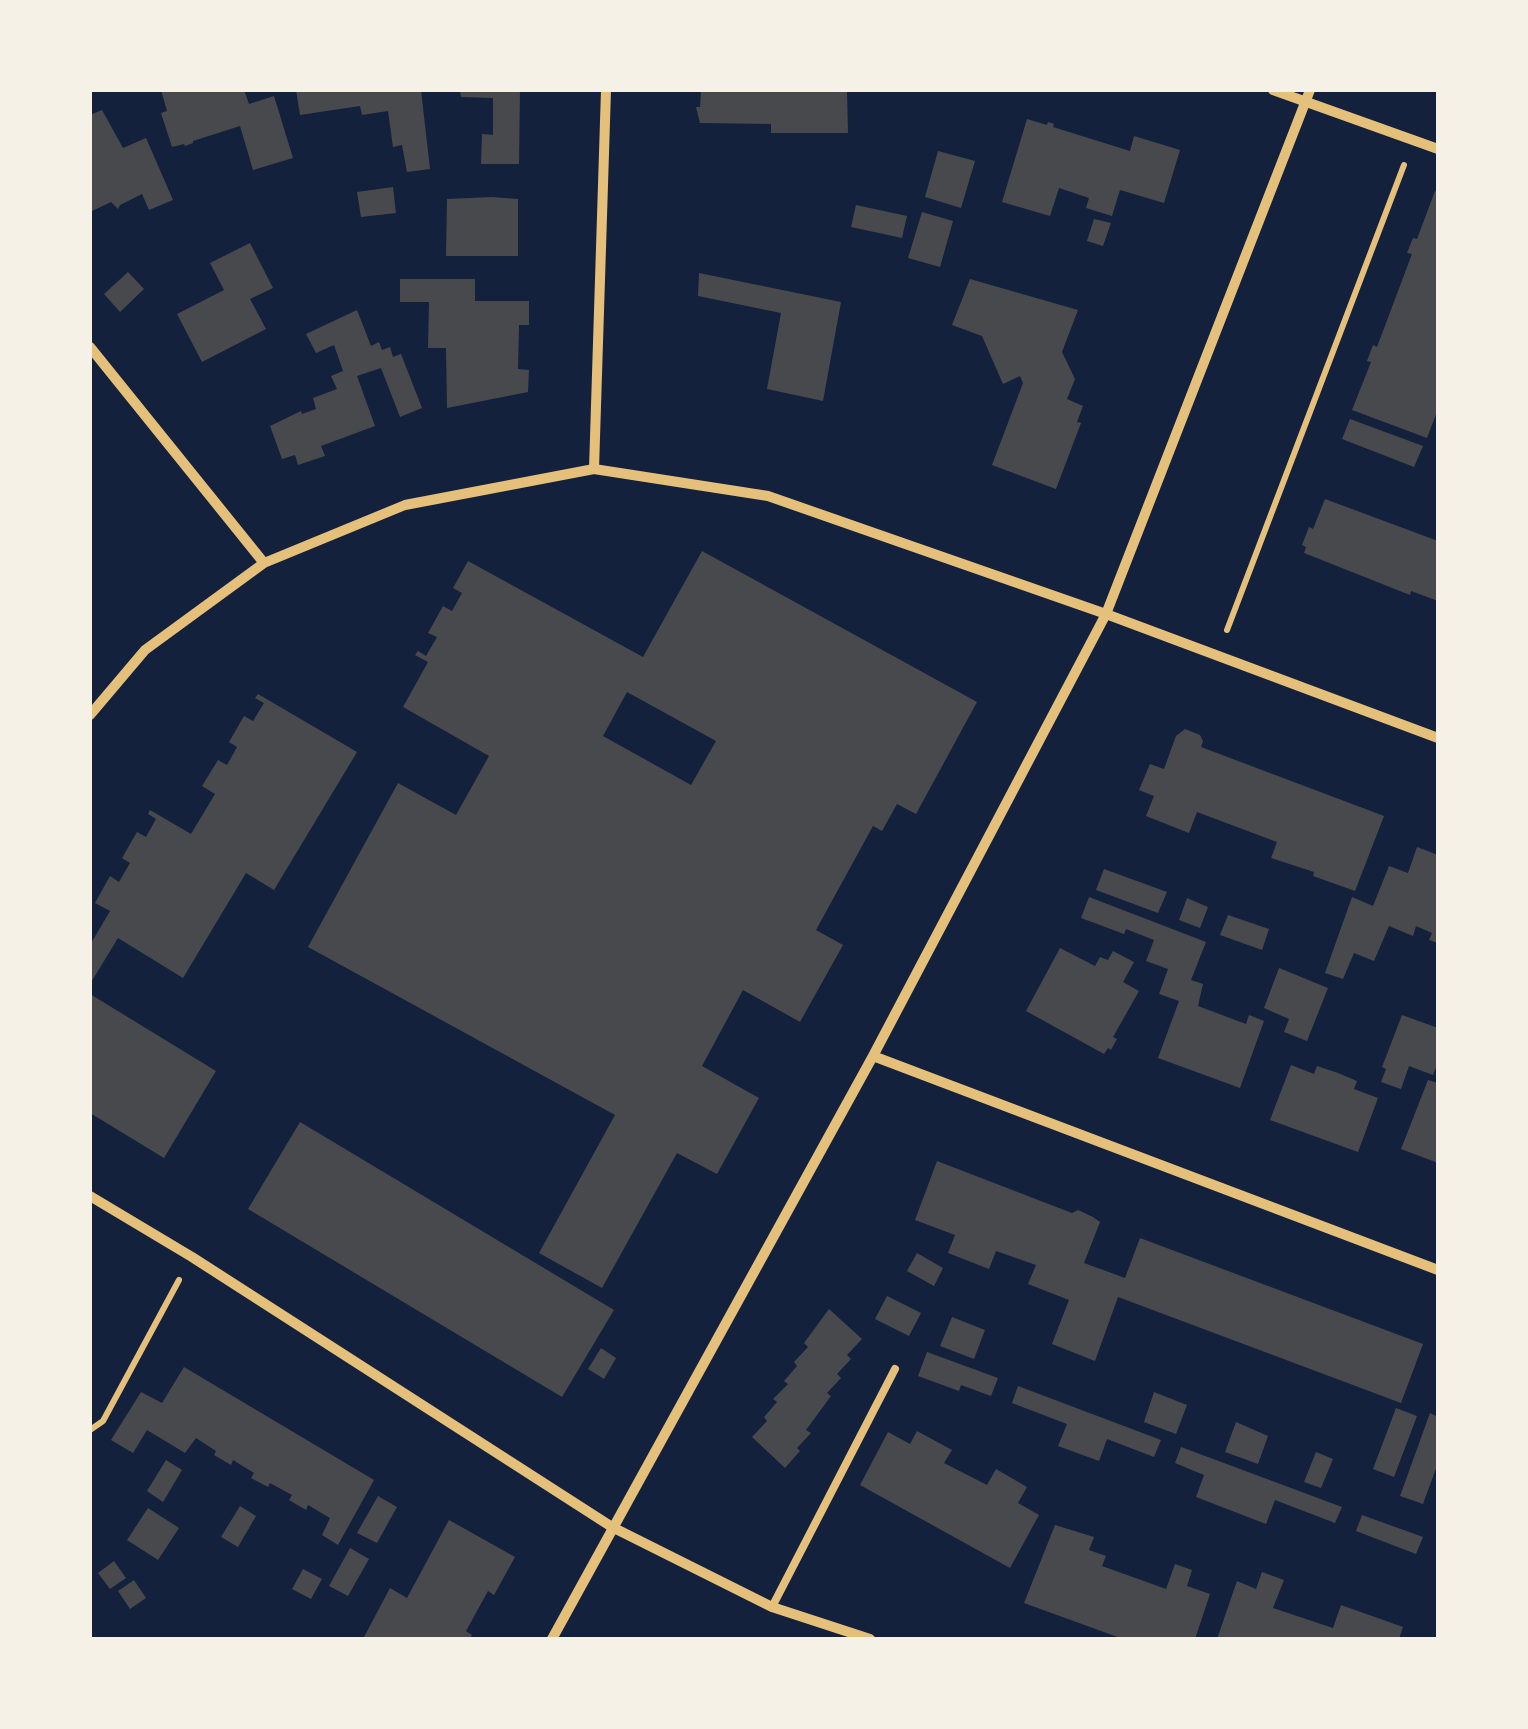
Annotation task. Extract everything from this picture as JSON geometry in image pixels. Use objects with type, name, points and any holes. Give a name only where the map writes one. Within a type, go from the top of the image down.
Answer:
[{"type":"street","points":[[594,469],[606,90]]},
{"type":"street","points":[[1273,90],[1308,96],[1438,149]]},
{"type":"street","points":[[552,1639],[873,1056],[1106,614],[1308,96]]},
{"type":"street","points":[[90,348],[264,563]]},
{"type":"street","points":[[90,715],[146,650],[264,563],[405,504],[594,469],[768,496],[1106,614],[1438,738]]},
{"type":"street","points":[[873,1056],[1438,1270]]},
{"type":"street","points":[[90,1196],[192,1257],[612,1527],[772,1607],[870,1639]]},
{"type":"lane","points":[[772,1607],[895,1369]]},
{"type":"path","points":[[1217,656],[1413,140]]},
{"type":"path","points":[[90,1430],[102,1421],[192,1257]]},
{"type":"building","points":[[161,90],[244,90],[249,104],[274,96],[293,158],[253,170],[240,126],[172,147],[161,113],[167,111]]},
{"type":"building","points":[[296,90],[421,90],[430,169],[407,172],[402,145],[393,147],[388,111],[362,115],[360,106],[300,115]]},
{"type":"building","points":[[460,90],[520,90],[519,164],[481,164],[482,134],[493,135],[493,98],[461,97]]},
{"type":"building","points":[[701,90],[847,90],[848,133],[771,133],[771,124],[700,123],[696,107],[700,107]]},
{"type":"building","points":[[102,110],[123,148],[146,138],[173,200],[149,210],[142,194],[118,209],[111,202],[90,212],[90,115]]},
{"type":"building","points":[[1027,119],[1047,125],[1048,122],[1053,127],[1130,151],[1134,136],[1180,150],[1164,203],[1120,190],[1112,216],[1086,208],[1089,198],[1059,188],[1050,216],[1002,202]]},
{"type":"building","points":[[938,151],[975,161],[961,208],[925,197]]},
{"type":"building","points":[[393,187],[396,213],[361,217],[357,192]]},
{"type":"building","points":[[1435,191],[1438,409],[1427,438],[1352,410],[1371,362],[1367,361],[1373,345],[1377,347],[1412,254],[1407,253],[1413,238],[1417,239]]},
{"type":"building","points":[[447,199],[518,199],[518,256],[446,256]]},
{"type":"building","points":[[856,205],[907,216],[902,238],[851,227]]},
{"type":"building","points":[[922,212],[953,221],[940,267],[908,258]]},
{"type":"building","points":[[1094,219],[1111,223],[1103,246],[1087,241]]},
{"type":"building","points":[[250,243],[273,288],[250,299],[266,329],[202,362],[177,314],[224,290],[210,263]]},
{"type":"building","points":[[128,272],[144,289],[120,312],[104,294]]},
{"type":"building","points":[[699,273],[841,302],[823,401],[767,389],[781,313],[698,296]]},
{"type":"building","points":[[400,279],[475,279],[475,301],[529,301],[529,325],[519,325],[518,369],[529,370],[528,392],[447,408],[446,348],[428,348],[429,302],[400,302]]},
{"type":"building","points":[[970,279],[1078,310],[1062,352],[1075,379],[1067,399],[1083,406],[1077,422],[1081,423],[1056,489],[992,465],[1023,383],[1020,376],[1003,384],[982,336],[952,325]]},
{"type":"building","points":[[357,310],[371,346],[379,342],[382,350],[390,347],[393,357],[401,354],[422,408],[400,417],[381,368],[357,376],[375,426],[321,446],[325,456],[298,465],[295,455],[282,459],[270,426],[301,411],[302,414],[316,409],[313,398],[337,389],[331,376],[343,371],[334,345],[316,353],[306,334]]},
{"type":"building","points":[[1350,419],[1423,446],[1414,467],[1342,439]]},
{"type":"building","points":[[1325,499],[1438,541],[1438,601],[1411,591],[1410,595],[1304,553],[1306,547],[1302,545],[1309,527],[1313,529]]},
{"type":"building","points":[[702,551],[977,702],[916,814],[897,804],[882,831],[873,826],[816,930],[843,945],[800,1022],[743,990],[702,1066],[759,1098],[717,1174],[677,1153],[602,1288],[539,1253],[615,1115],[308,947],[398,783],[456,815],[489,756],[403,707],[428,662],[415,655],[418,651],[426,656],[437,637],[428,633],[443,606],[452,611],[462,593],[453,588],[468,561],[643,657]],"holes":[[[627,692],[716,741],[691,785],[603,736]]]},
{"type":"building","points":[[258,694],[357,752],[274,890],[246,873],[183,978],[118,938],[90,984],[90,945],[110,911],[95,903],[110,876],[119,882],[130,863],[122,858],[137,832],[146,837],[156,819],[148,814],[150,810],[191,834],[215,794],[202,786],[218,760],[227,765],[237,747],[229,742],[244,716],[253,721],[264,703],[255,698]]},
{"type":"building","points":[[1185,729],[1200,735],[1201,747],[1384,816],[1355,891],[1271,858],[1277,842],[1197,812],[1189,833],[1146,816],[1154,796],[1139,790],[1150,764],[1164,769],[1176,736]]},
{"type":"building","points":[[1417,847],[1438,855],[1438,943],[1429,940],[1432,933],[1416,926],[1413,936],[1389,926],[1374,961],[1354,953],[1343,979],[1325,973],[1352,897],[1373,906],[1389,866],[1408,873]]},
{"type":"building","points":[[1104,869],[1167,892],[1158,913],[1096,890]]},
{"type":"building","points":[[1089,897],[1206,942],[1191,980],[1203,984],[1198,1006],[1246,1024],[1249,1015],[1264,1021],[1240,1088],[1158,1058],[1179,1001],[1159,994],[1168,969],[1146,961],[1154,940],[1081,918]]},
{"type":"building","points":[[1187,898],[1208,907],[1200,928],[1179,920]]},
{"type":"building","points":[[1228,915],[1269,929],[1262,950],[1220,935]]},
{"type":"building","points":[[1060,948],[1095,966],[1100,957],[1108,960],[1113,951],[1134,962],[1123,982],[1139,991],[1113,1037],[1117,1039],[1111,1050],[1108,1048],[1104,1054],[1026,1011]]},
{"type":"building","points":[[1279,968],[1328,988],[1307,1041],[1284,1032],[1289,1019],[1264,1008]]},
{"type":"building","points":[[90,994],[216,1071],[164,1158],[90,1113]]},
{"type":"building","points":[[1402,1015],[1438,1028],[1438,1062],[1433,1075],[1409,1066],[1401,1089],[1381,1082],[1386,1069],[1382,1067]]},
{"type":"building","points":[[1291,1065],[1314,1074],[1317,1066],[1338,1073],[1357,1081],[1354,1089],[1378,1098],[1358,1152],[1270,1120]]},
{"type":"building","points":[[1428,1080],[1438,1083],[1438,1163],[1401,1149]]},
{"type":"building","points":[[300,1122],[614,1310],[562,1397],[248,1209]]},
{"type":"building","points":[[937,1161],[1072,1213],[1078,1210],[1093,1217],[1100,1222],[1084,1263],[1125,1278],[1140,1238],[1423,1344],[1401,1403],[1118,1297],[1095,1361],[1052,1344],[1069,1300],[1028,1284],[1036,1265],[996,1251],[989,1269],[948,1253],[955,1235],[915,1220]]},
{"type":"building","points":[[917,1253],[943,1268],[934,1286],[907,1271]]},
{"type":"building","points":[[887,1296],[921,1313],[909,1336],[875,1319]]},
{"type":"building","points":[[829,1309],[862,1339],[847,1355],[851,1359],[837,1374],[841,1378],[827,1393],[831,1396],[806,1430],[811,1433],[785,1468],[752,1437],[767,1421],[764,1417],[777,1402],[773,1399],[788,1384],[784,1381],[797,1366],[794,1362],[808,1347],[804,1343]]},
{"type":"building","points":[[952,1317],[985,1330],[974,1359],[940,1346]]},
{"type":"building","points":[[601,1348],[616,1358],[604,1379],[588,1369]]},
{"type":"building","points":[[927,1352],[998,1378],[991,1396],[961,1385],[959,1391],[918,1376]]},
{"type":"building","points":[[184,1367],[374,1480],[338,1545],[322,1535],[330,1518],[308,1505],[306,1510],[289,1500],[292,1495],[270,1483],[268,1487],[251,1478],[254,1473],[233,1460],[231,1465],[214,1455],[216,1451],[196,1438],[185,1453],[147,1430],[133,1453],[111,1440],[141,1392],[162,1403]]},
{"type":"building","points":[[1018,1386],[1161,1440],[1154,1457],[1107,1439],[1099,1461],[1058,1446],[1067,1424],[1012,1403]]},
{"type":"building","points":[[1154,1392],[1187,1405],[1176,1434],[1144,1422]]},
{"type":"building","points":[[1396,1408],[1417,1416],[1394,1477],[1373,1469]]},
{"type":"building","points":[[1430,1413],[1438,1417],[1438,1463],[1423,1504],[1400,1496]]},
{"type":"building","points":[[1236,1422],[1268,1436],[1258,1464],[1225,1452]]},
{"type":"building","points":[[917,1431],[952,1450],[944,1463],[987,1485],[996,1469],[1027,1487],[1018,1503],[1039,1515],[1010,1568],[860,1485],[888,1432],[910,1444]]},
{"type":"building","points":[[1181,1447],[1342,1507],[1335,1523],[1275,1500],[1266,1524],[1196,1497],[1204,1475],[1175,1463]]},
{"type":"building","points":[[1316,1452],[1333,1459],[1321,1488],[1304,1482]]},
{"type":"building","points":[[166,1460],[182,1470],[163,1502],[147,1491]]},
{"type":"building","points":[[378,1496],[397,1507],[377,1543],[357,1533]]},
{"type":"building","points":[[240,1506],[256,1516],[238,1547],[221,1537]]},
{"type":"building","points":[[148,1508],[179,1528],[158,1560],[127,1540]]},
{"type":"building","points":[[1362,1515],[1423,1537],[1416,1554],[1356,1531]]},
{"type":"building","points":[[449,1520],[515,1557],[494,1595],[488,1591],[466,1631],[472,1635],[470,1639],[364,1637],[390,1588],[407,1598]]},
{"type":"building","points":[[1055,1525],[1094,1537],[1089,1550],[1106,1556],[1102,1566],[1166,1589],[1175,1564],[1192,1570],[1187,1586],[1210,1594],[1195,1639],[1123,1639],[1024,1603]]},
{"type":"building","points":[[350,1548],[369,1559],[348,1596],[329,1586]]},
{"type":"building","points":[[114,1561],[126,1578],[110,1589],[98,1573]]},
{"type":"building","points":[[303,1569],[322,1579],[311,1599],[292,1589]]},
{"type":"building","points":[[1262,1572],[1284,1580],[1273,1608],[1333,1628],[1341,1605],[1403,1627],[1399,1639],[1217,1639],[1237,1581],[1256,1589]]},
{"type":"building","points":[[134,1580],[146,1598],[130,1609],[118,1591]]}]
